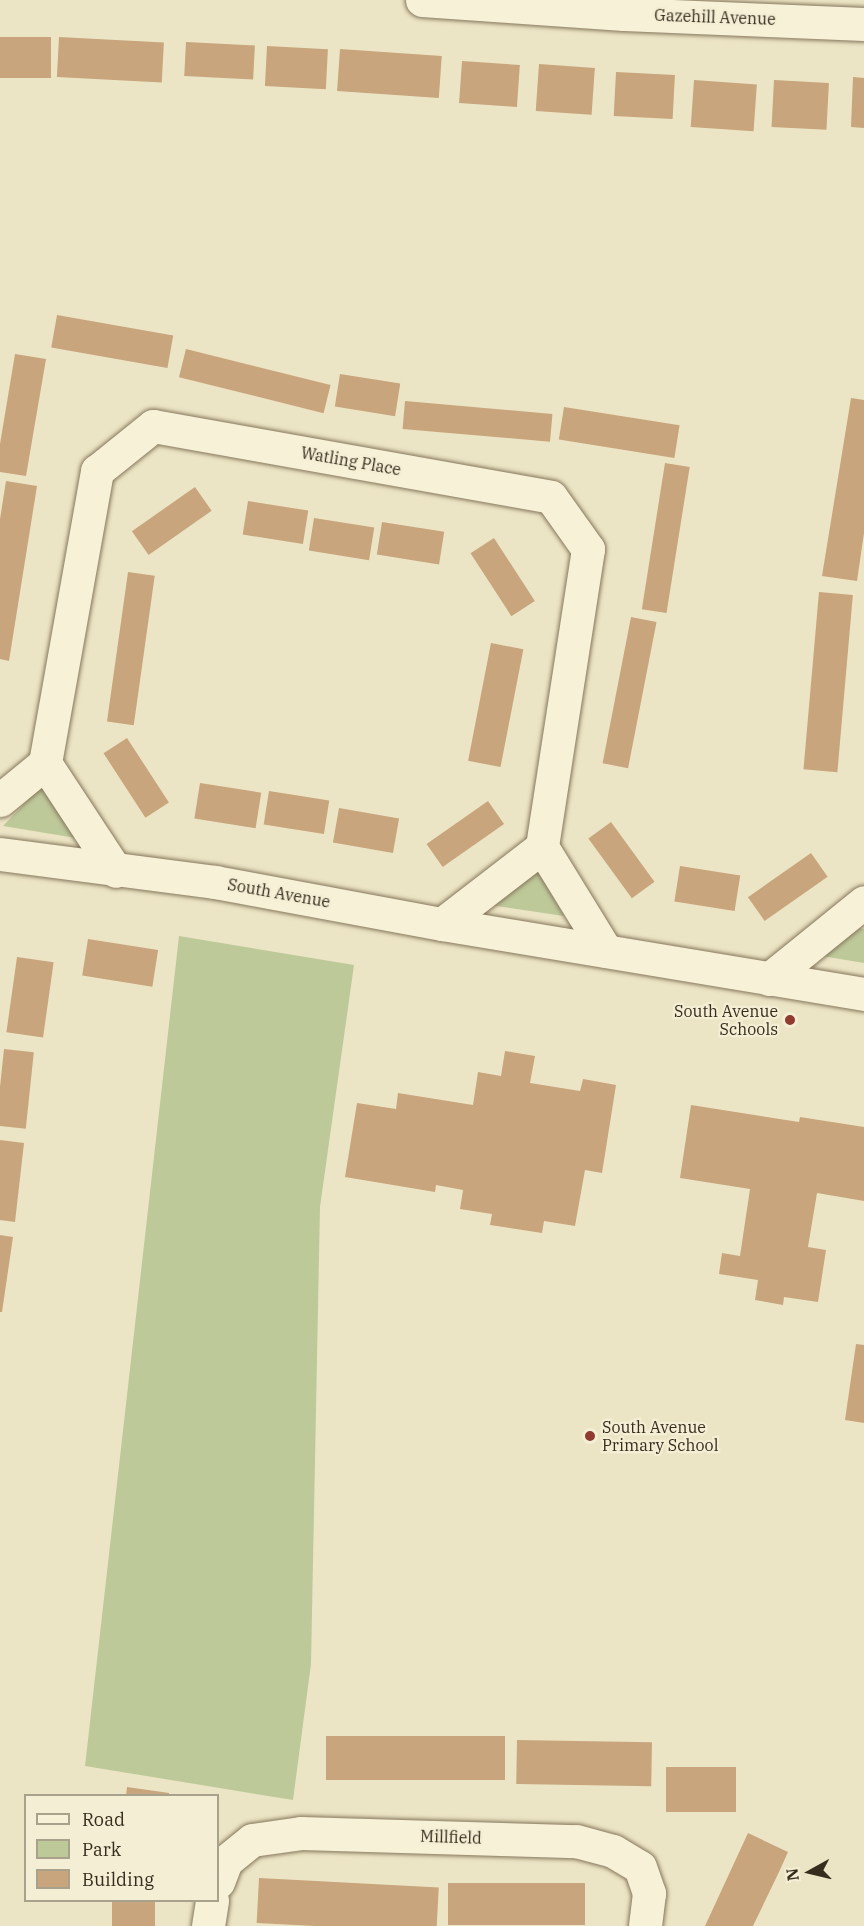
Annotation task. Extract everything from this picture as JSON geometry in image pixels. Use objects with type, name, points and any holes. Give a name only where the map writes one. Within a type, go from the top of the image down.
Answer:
[{"type":"street","name":"Gazehill Avenue","points":[[422,0],[624,14],[741,8],[864,24]]},
{"type":"street","name":"Watling Place","points":[[45,763],[97,471],[153,426],[551,497],[588,549],[542,848]]},
{"type":"street","points":[[0,800],[45,763],[116,871]]},
{"type":"street","points":[[441,924],[542,848],[606,951]]},
{"type":"street","name":"South Avenue","points":[[0,854],[116,871],[215,882],[441,924],[864,994]]},
{"type":"street","points":[[769,979],[864,902]]},
{"type":"street","name":"Millfield","points":[[219,1879],[226,1861],[252,1840],[301,1833],[576,1841],[613,1851],[640,1867],[649,1893],[645,1926]]},
{"type":"street","points":[[208,1926],[212,1902]]},
{"type":"green space","points":[[46,781],[76,838],[3,826]]},
{"type":"green space","points":[[536,867],[564,916],[489,905]]},
{"type":"green space","points":[[856,927],[864,929],[864,963],[816,955]]},
{"type":"green space","points":[[179,936],[354,965],[320,1207],[311,1664],[293,1800],[85,1766]]},
{"type":"building","points":[[0,37],[51,37],[51,78],[0,78]]},
{"type":"building","points":[[59,37],[164,42],[162,82],[57,77]]},
{"type":"building","points":[[186,42],[255,46],[253,80],[184,76]]},
{"type":"building","points":[[267,46],[328,49],[326,89],[265,86]]},
{"type":"building","points":[[340,49],[442,56],[439,98],[337,91]]},
{"type":"building","points":[[462,61],[520,65],[517,107],[459,103]]},
{"type":"building","points":[[539,64],[595,68],[592,115],[536,111]]},
{"type":"building","points":[[616,72],[675,75],[673,119],[614,116]]},
{"type":"building","points":[[853,77],[864,78],[864,128],[851,127]]},
{"type":"building","points":[[694,80],[757,84],[754,131],[691,127]]},
{"type":"building","points":[[774,80],[829,83],[826,130],[772,127]]},
{"type":"building","points":[[57,315],[173,335],[167,368],[51,347]]},
{"type":"building","points":[[186,349],[331,385],[324,413],[179,377]]},
{"type":"building","points":[[15,354],[46,359],[26,476],[0,472],[0,444]]},
{"type":"building","points":[[340,374],[400,384],[395,416],[335,407]]},
{"type":"building","points":[[851,398],[864,400],[864,533],[857,581],[822,576]]},
{"type":"building","points":[[405,401],[552,414],[550,442],[403,429]]},
{"type":"building","points":[[564,407],[680,425],[674,458],[559,440]]},
{"type":"building","points":[[665,463],[690,467],[667,613],[642,609]]},
{"type":"building","points":[[6,481],[37,486],[9,661],[0,659],[0,519]]},
{"type":"building","points":[[195,487],[212,511],[149,555],[132,531]]},
{"type":"building","points":[[248,501],[308,511],[303,544],[243,535]]},
{"type":"building","points":[[314,518],[374,528],[369,560],[309,551]]},
{"type":"building","points":[[382,522],[444,532],[439,564],[377,555]]},
{"type":"building","points":[[494,538],[535,601],[511,616],[471,553]]},
{"type":"building","points":[[128,572],[155,576],[134,725],[107,722]]},
{"type":"building","points":[[819,592],[853,595],[837,772],[803,769]]},
{"type":"building","points":[[631,617],[657,622],[628,768],[603,763]]},
{"type":"building","points":[[491,643],[523,649],[500,767],[468,761]]},
{"type":"building","points":[[127,738],[169,803],[145,818],[104,753]]},
{"type":"building","points":[[200,783],[261,793],[256,828],[194,819]]},
{"type":"building","points":[[269,791],[329,801],[324,834],[264,825]]},
{"type":"building","points":[[488,801],[504,824],[443,867],[427,844]]},
{"type":"building","points":[[339,808],[399,819],[393,853],[333,842]]},
{"type":"building","points":[[611,822],[654,882],[632,898],[588,838]]},
{"type":"building","points":[[811,853],[828,877],[765,921],[748,897]]},
{"type":"building","points":[[680,866],[740,876],[735,911],[674,902]]},
{"type":"building","points":[[88,939],[158,950],[152,987],[82,976]]},
{"type":"building","points":[[17,957],[54,962],[43,1037],[6,1032]]},
{"type":"building","points":[[4,1049],[34,1052],[26,1129],[0,1126],[0,1087]]},
{"type":"building","points":[[505,1051],[535,1056],[530,1083],[580,1091],[583,1079],[616,1085],[602,1173],[585,1170],[575,1226],[544,1221],[542,1233],[490,1225],[492,1214],[460,1209],[463,1190],[436,1185],[435,1192],[345,1177],[357,1103],[396,1109],[398,1093],[473,1105],[478,1072],[501,1076]]},
{"type":"building","points":[[691,1105],[799,1122],[800,1117],[864,1127],[864,1201],[817,1193],[808,1247],[826,1250],[818,1302],[784,1297],[783,1305],[755,1300],[758,1280],[719,1274],[722,1253],[740,1256],[750,1189],[680,1178]]},
{"type":"building","points":[[0,1140],[24,1143],[15,1222],[0,1220]]},
{"type":"building","points":[[0,1235],[13,1237],[2,1312],[0,1312]]},
{"type":"building","points":[[856,1344],[864,1345],[864,1423],[845,1420]]},
{"type":"building","points":[[326,1736],[505,1736],[505,1780],[326,1780]]},
{"type":"building","points":[[517,1740],[652,1742],[651,1786],[516,1784]]},
{"type":"building","points":[[666,1767],[736,1767],[736,1812],[666,1812]]},
{"type":"building","points":[[127,1787],[169,1793],[169,1794],[126,1794]]},
{"type":"building","points":[[748,1833],[788,1852],[779,1872],[753,1926],[705,1926]]},
{"type":"building","points":[[259,1878],[439,1887],[437,1926],[315,1926],[257,1923]]},
{"type":"building","points":[[448,1883],[585,1883],[585,1925],[448,1925]]},
{"type":"building","points":[[112,1902],[155,1902],[155,1926],[112,1926]]},
{"type":"place","name":"South Avenue Schools","points":[[790,1020]]},
{"type":"place","name":"South Avenue Primary School","points":[[590,1436]]}]
